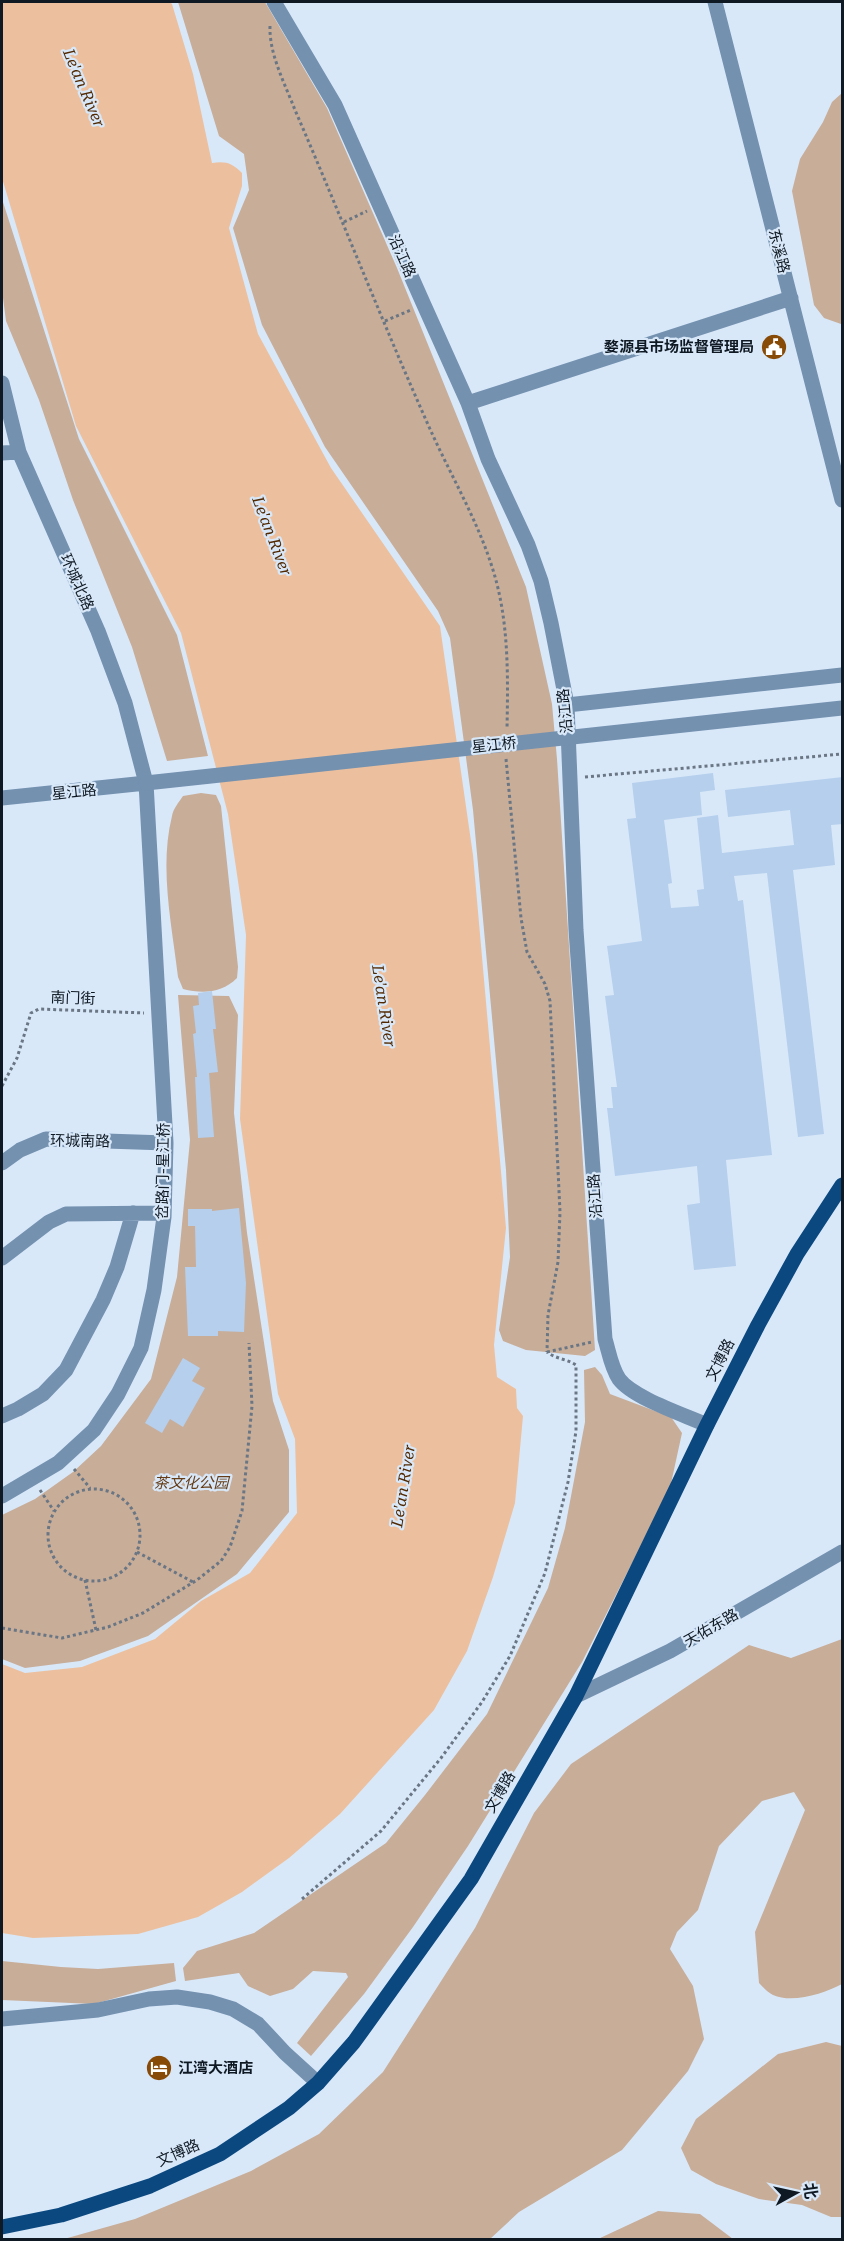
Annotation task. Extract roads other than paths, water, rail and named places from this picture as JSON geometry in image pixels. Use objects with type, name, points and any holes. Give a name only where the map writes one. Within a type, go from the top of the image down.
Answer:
[{"type":"main road","name":"文博路","points":[[2,2227],[61,2215],[150,2186],[220,2154],[289,2109],[318,2082],[354,2042],[471,1879],[576,1696],[707,1425],[797,1254],[843,1185]]},
{"type":"street","name":"沿江路","points":[[274,2],[335,105],[468,403],[488,459],[528,545],[541,581],[567,705],[576,930],[605,1339],[611,1363],[620,1379],[633,1392],[707,1425]]},
{"type":"street","name":"东溪路","points":[[715,2],[843,500]]},
{"type":"street","points":[[468,403],[791,298]]},
{"type":"street","name":"环城北路","points":[[2,383],[19,452],[98,631],[125,703],[146,783]]},
{"type":"street","points":[[2,453],[19,452]]},
{"type":"street","points":[[567,705],[843,675]]},
{"type":"street","name":"星江桥","points":[[146,783],[843,708]]},
{"type":"street","name":"星江路","points":[[2,798],[146,783]]},
{"type":"street","name":"岔路门-星江桥","points":[[2,1496],[64,1457],[94,1430],[118,1394],[141,1348],[154,1290],[164,1213],[165,1143],[146,783]]},
{"type":"street","name":"环城南路","points":[[2,1163],[20,1150],[46,1139],[165,1143]]},
{"type":"street","points":[[2,1258],[49,1222],[66,1214],[164,1213]]},
{"type":"street","points":[[2,1416],[18,1410],[43,1394],[66,1370],[103,1300],[117,1267],[133,1214]]},
{"type":"street","name":"天佑东路","points":[[576,1696],[670,1651],[843,1552]]},
{"type":"street","points":[[2,2019],[98,2010],[149,1999],[177,1997],[210,2002],[232,2009],[258,2024],[285,2053],[318,2082]]},
{"type":"water","name":"Le'an River","points":[[2,2],[170,2],[172,4],[193,74],[212,163],[228,164],[242,173],[242,186],[229,228],[258,334],[331,468],[440,626],[473,855],[506,1228],[494,1345],[497,1377],[516,1389],[517,1408],[523,1416],[515,1503],[493,1577],[467,1651],[434,1710],[340,1814],[289,1858],[242,1892],[198,1917],[138,1934],[33,1938],[2,1933],[2,1664],[25,1673],[82,1667],[155,1639],[201,1601],[250,1573],[297,1513],[295,1439],[278,1394],[240,1119],[246,935],[228,814],[181,633],[76,426],[2,178]]},
{"type":"place","name":"婺源县市场监督管理局","points":[[774,347]]},
{"type":"place","name":"江湾大酒店","points":[[159,2068]]},
{"type":"park label","name":"茶文化公园","points":[[191,1483]]}]
